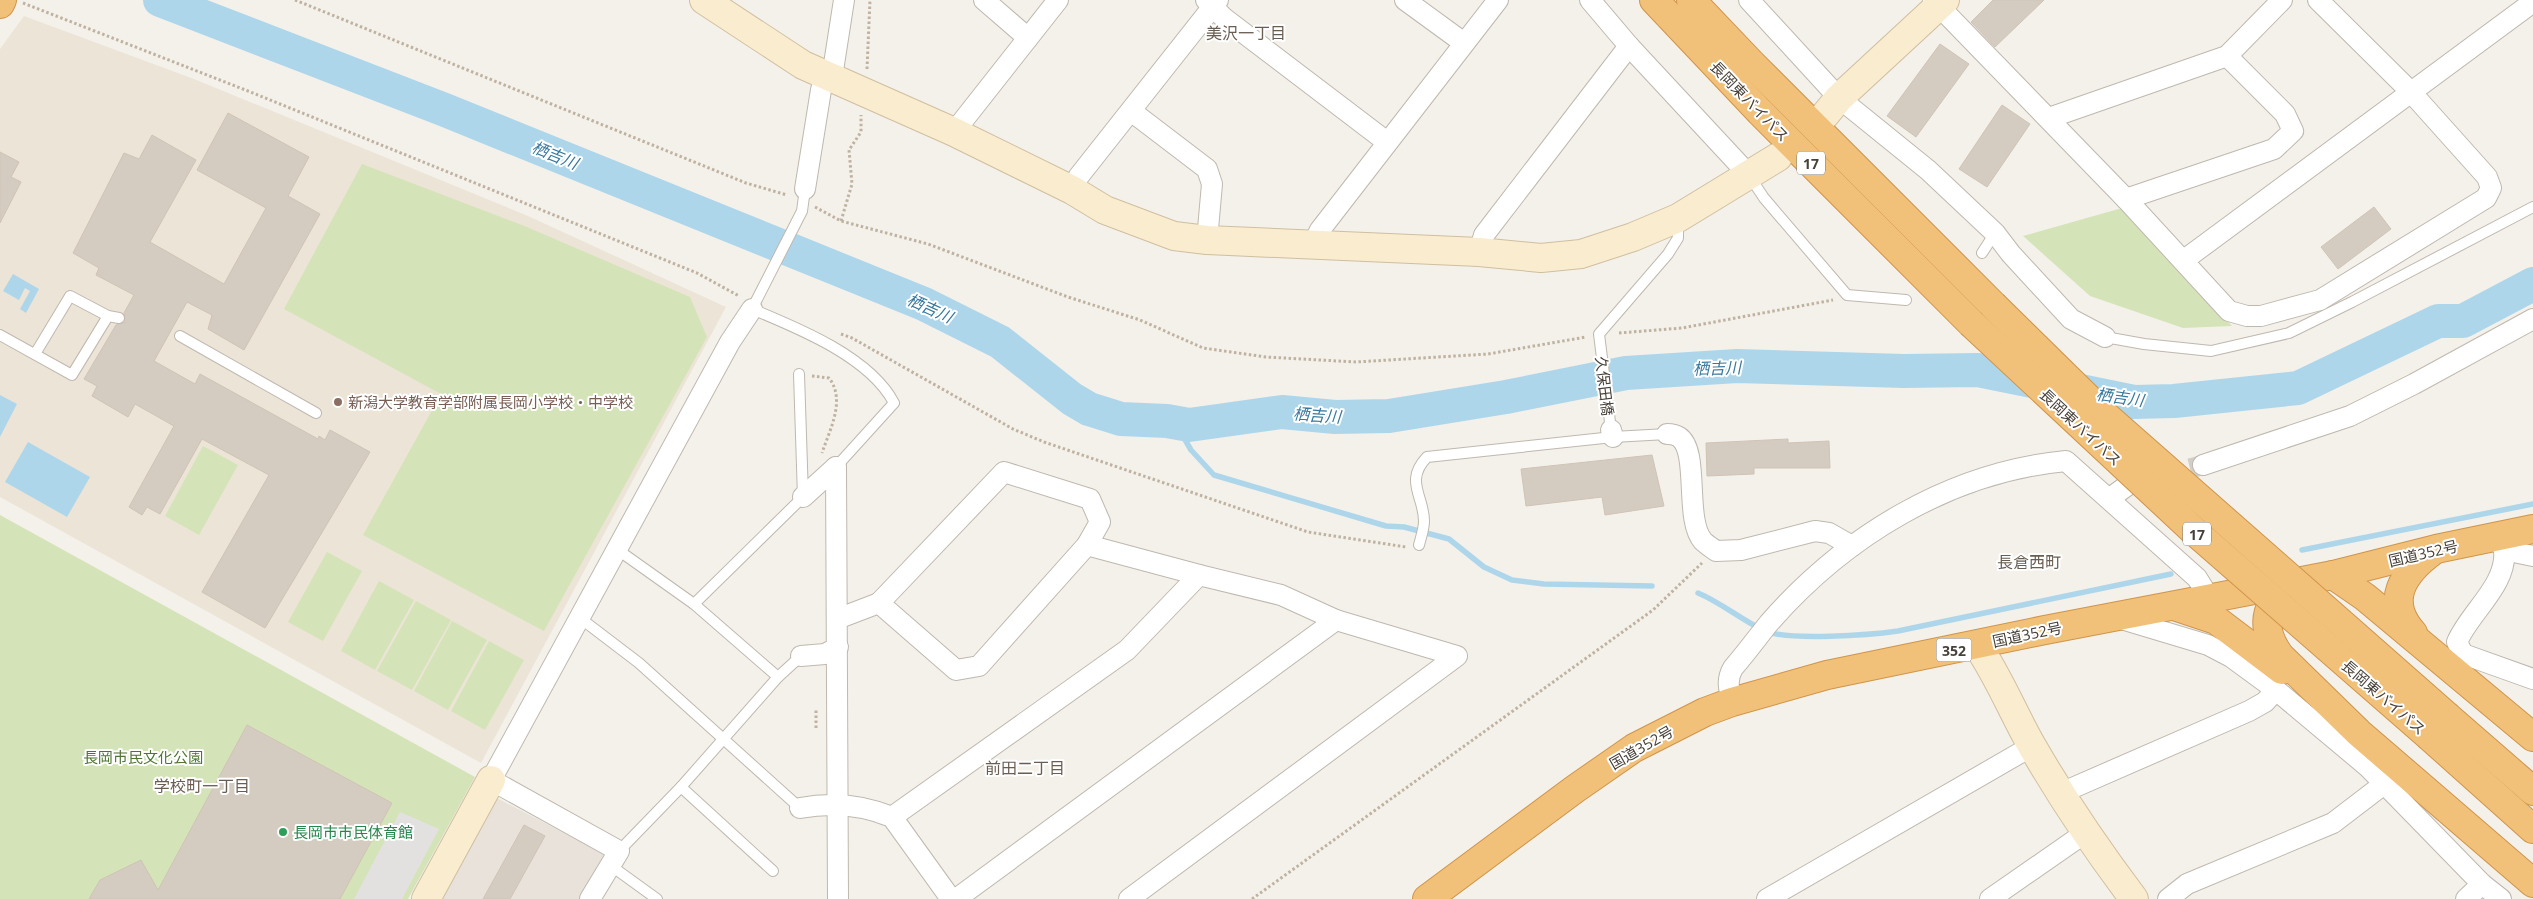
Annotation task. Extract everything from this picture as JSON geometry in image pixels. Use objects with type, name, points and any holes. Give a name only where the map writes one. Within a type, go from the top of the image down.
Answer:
[{"type":"highway","name":"長岡東バイパス","points":[[1654,0],[1760,112],[1971,323],[2188,526],[2439,727],[2533,791]]},
{"type":"highway","name":"長岡東バイパス","points":[[1690,0],[2107,417],[2439,727],[2533,829]]},
{"type":"highway","name":"国道352号","points":[[1428,899],[1575,788],[1634,748],[1705,712],[1732,702],[1827,675],[2045,630],[2174,607],[2304,579],[2334,575],[2436,549],[2500,543],[2533,529]]},
{"type":"highway","points":[[2424,645],[2404,624],[2399,611],[2398,599],[2406,577],[2416,564],[2436,549]]},
{"type":"highway","points":[[2334,575],[2424,645],[2533,737]]},
{"type":"highway","points":[[2304,579],[2289,587],[2271,604],[2267,616],[2272,644],[2295,672],[2359,732],[2533,883]]},
{"type":"highway","points":[[2174,607],[2216,620],[2228,628],[2359,732]]},
{"type":"street","points":[[704,0],[803,65],[954,132],[1072,190],[1105,210],[1137,224],[1174,236],[1207,240],[1312,246],[1479,252],[1541,258],[1582,254],[1633,237],[1678,218],[1778,157]]},
{"type":"street","points":[[804,198],[821,90],[828,76],[844,0]]},
{"type":"street","points":[[984,0],[1028,38]]},
{"type":"street","points":[[954,132],[1058,0]]},
{"type":"street","points":[[1405,0],[1464,43]]},
{"type":"street","points":[[1312,246],[1320,230],[1498,0]]},
{"type":"street","points":[[1590,0],[1629,46],[1748,174]]},
{"type":"street","points":[[1749,0],[1832,107],[1928,170],[1995,233],[2011,254],[2071,319],[2105,337]]},
{"type":"street","points":[[2049,118],[2227,56],[2282,0]]},
{"type":"street","points":[[1832,107],[1939,2],[2230,311],[2247,316],[2261,316],[2320,300],[2486,198],[2490,188],[2487,177],[2410,91],[2318,0]]},
{"type":"street","points":[[1072,190],[1079,176],[1131,111],[1212,2],[1224,18],[1387,142]]},
{"type":"street","points":[[2184,260],[2410,91],[2533,2]]},
{"type":"street","points":[[1479,252],[1484,235],[1629,46]]},
{"type":"street","points":[[2126,199],[2274,148],[2293,130],[2285,114],[2227,56]]},
{"type":"street","points":[[1131,111],[1207,169],[1212,184],[1207,240]]},
{"type":"street","points":[[426,899],[618,550],[752,300]]},
{"type":"street","points":[[2203,465],[2350,416],[2414,384],[2533,319]]},
{"type":"street","points":[[1667,434],[1678,437],[1683,443],[1688,456],[1695,524],[1702,540],[1716,551],[1741,550],[1815,531],[1828,533],[1852,546]]},
{"type":"street","points":[[1732,702],[1728,685],[1729,675],[1764,630],[1852,546],[1901,513],[1974,480],[2026,466],[2066,461],[2110,498],[2197,578],[2210,599]]},
{"type":"street","points":[[803,497],[836,467]]},
{"type":"street","points":[[836,467],[838,899]]},
{"type":"street","points":[[837,619],[879,603],[1004,472],[1090,499],[1100,522],[1087,545],[980,666],[968,670],[956,670],[879,603]]},
{"type":"street","points":[[2110,498],[2128,485]]},
{"type":"street","points":[[2500,543],[2533,556]]},
{"type":"street","points":[[2500,543],[2506,561],[2499,577],[2457,642],[2463,654],[2533,679]]},
{"type":"street","points":[[1087,545],[1281,595],[1336,620],[1457,656],[1129,899]]},
{"type":"street","points":[[892,817],[1127,650],[1199,575]]},
{"type":"street","points":[[2116,617],[2208,645],[2231,657],[2276,690],[2384,784],[2482,884],[2501,899]]},
{"type":"street","points":[[956,899],[1336,620]]},
{"type":"street","points":[[1977,645],[1988,660],[2032,746],[2085,833],[2134,899]]},
{"type":"street","points":[[800,656],[825,654],[838,647]]},
{"type":"street","points":[[2061,793],[2249,711],[2265,702],[2276,690]]},
{"type":"street","points":[[1767,899],[2032,746]]},
{"type":"street","points":[[491,780],[615,858],[590,899]]},
{"type":"street","points":[[2168,899],[2187,884],[2333,823],[2384,784]]},
{"type":"street","points":[[800,808],[824,803],[839,803],[892,817],[951,899]]},
{"type":"street","points":[[1990,899],[2085,833]]},
{"type":"street","points":[[2466,899],[2482,884]]},
{"type":"lane","points":[[1748,174],[1764,198],[1848,295],[1906,300]]},
{"type":"lane","points":[[804,198],[802,211],[752,300],[799,329],[832,346],[869,374],[888,392],[894,403],[836,467]]},
{"type":"lane","points":[[2105,337],[2144,344],[2211,351],[2289,333],[2533,207]]},
{"type":"lane","points":[[1599,337],[1668,254],[1678,238],[1678,218]]},
{"type":"lane","points":[[1982,253],[1995,233]]},
{"type":"lane","points":[[34,354],[70,296],[108,316],[119,318]]},
{"type":"lane","points":[[0,335],[72,376],[108,316]]},
{"type":"lane","points":[[180,336],[316,413]]},
{"type":"lane","name":"久保田橋","points":[[1599,337],[1612,434]]},
{"type":"lane","points":[[694,604],[803,497],[800,374]]},
{"type":"lane","points":[[1419,545],[1424,520],[1419,502],[1416,478],[1418,466],[1427,457],[1612,434],[1667,434]]},
{"type":"lane","points":[[618,550],[694,604],[778,677]]},
{"type":"lane","points":[[580,618],[639,663],[800,808]]},
{"type":"lane","points":[[657,899],[615,858],[778,677],[800,656]]},
{"type":"lane","points":[[680,787],[773,872]]},
{"type":"path","points":[[295,0],[746,182],[804,198],[841,221],[928,244],[1068,297],[1140,320],[1203,348],[1266,357],[1356,362],[1426,359],[1516,351],[1599,337],[1682,328],[1822,303],[1848,295]]},
{"type":"path","points":[[867,74],[870,0]]},
{"type":"path","points":[[7,2],[248,91],[697,273],[752,300]]},
{"type":"path","points":[[841,221],[850,198],[851,163],[849,150],[861,132],[862,106]]},
{"type":"path","points":[[835,331],[852,338],[1013,429],[1044,442],[1308,532],[1398,547],[1419,545]]},
{"type":"path","points":[[1252,899],[1653,610],[1716,551]]},
{"type":"shaded area","name":"新潟大学教育学部附属長岡小学校・中学校","points":[[24,16],[194,79],[528,216],[726,307],[481,763],[0,497],[0,49]]},
{"type":"shaded area","points":[[493,796],[604,854],[580,899],[437,899]]},
{"type":"shaded area","points":[[400,812],[439,829],[402,899],[354,899]]},
{"type":"green space","points":[[362,164],[522,225],[690,297],[707,337],[544,631],[363,535],[441,394],[284,309]]},
{"type":"green space","points":[[2122,208],[2232,326],[2183,328],[2090,296],[2023,236]]},
{"type":"green space","points":[[203,446],[238,465],[199,535],[165,516]]},
{"type":"green space","name":"長岡市民文化公園","points":[[0,515],[475,777],[408,899],[0,899]]},
{"type":"green space","points":[[327,552],[362,571],[323,641],[288,622]]},
{"type":"green space","points":[[379,581],[414,600],[375,670],[341,651]]},
{"type":"green space","points":[[416,601],[451,620],[412,690],[377,671]]},
{"type":"green space","points":[[452,621],[487,640],[448,710],[414,691]]},
{"type":"green space","points":[[489,641],[524,660],[485,730],[451,711]]},
{"type":"water","points":[[13,274],[39,289],[26,313],[20,309],[30,291],[25,288],[19,300],[3,291]]},
{"type":"water","points":[[0,395],[17,404],[0,437]]},
{"type":"water","points":[[28,442],[90,477],[67,517],[5,482]]},
{"type":"building","points":[[1993,0],[2044,0],[1995,47],[1971,22]]},
{"type":"building","points":[[1940,44],[1969,64],[1916,137],[1887,116]]},
{"type":"building","points":[[2002,105],[2030,124],[1987,187],[1959,169]]},
{"type":"building","points":[[228,113],[309,157],[288,196],[320,214],[244,350],[208,329],[212,315],[187,302],[154,361],[195,384],[200,374],[318,439],[319,436],[325,440],[330,430],[370,452],[265,628],[202,592],[269,475],[202,439],[160,514],[147,507],[142,515],[129,507],[174,426],[135,404],[128,417],[92,396],[97,386],[84,379],[116,325],[125,322],[124,313],[134,295],[96,275],[99,268],[73,253],[124,153],[139,159],[152,135],[196,160],[150,242],[224,284],[266,208],[197,170]]},
{"type":"building","points":[[0,152],[19,162],[11,177],[21,182],[0,223]]},
{"type":"building","points":[[2374,207],[2391,229],[2338,269],[2321,247]]},
{"type":"building","points":[[1788,439],[1788,443],[1829,441],[1830,468],[1754,468],[1754,474],[1707,476],[1706,443]]},
{"type":"building","points":[[1652,455],[1664,506],[1605,515],[1602,497],[1526,506],[1521,469]]},
{"type":"building","name":"長岡市市民体育館","points":[[247,725],[392,803],[340,899],[89,899],[100,880],[141,860],[158,890]]},
{"type":"building","points":[[524,825],[545,836],[510,899],[483,899]]},
{"type":"waterway","name":"栖吉川","points":[[160,0],[445,110],[924,304],[1000,342],[1072,399],[1089,409],[1121,419],[1167,421],[1189,425],[1282,412],[1335,417],[1389,416],[1506,397],[1626,373],[1737,366],[1904,371],[1978,370],[2134,402],[2174,401],[2298,388],[2438,321],[2463,321],[2533,284]]},
{"type":"waterway","points":[[1167,421],[1180,431],[1191,450],[1214,475],[1386,526],[1404,527],[1449,539],[1484,567],[1512,580],[1544,584],[1652,586]]},
{"type":"waterway","points":[[2302,550],[2533,504]]},
{"type":"waterway","points":[[1698,593],[1765,631],[1792,636],[1830,636],[1898,631],[2171,574]]},
{"type":"tunnel","points":[[2161,476],[2203,465]]},
{"type":"place","name":"新潟大学教育学部附属長岡小学校・中学校","points":[[338,402]]},
{"type":"place","name":"長岡市市民体育館","points":[[283,832]]},
{"type":"district","name":"美沢一丁目","points":[[1246,33]]},
{"type":"district","name":"長倉西町","points":[[2029,562]]},
{"type":"district","name":"前田二丁目","points":[[1025,768]]},
{"type":"district","name":"学校町一丁目","points":[[202,786]]}]
